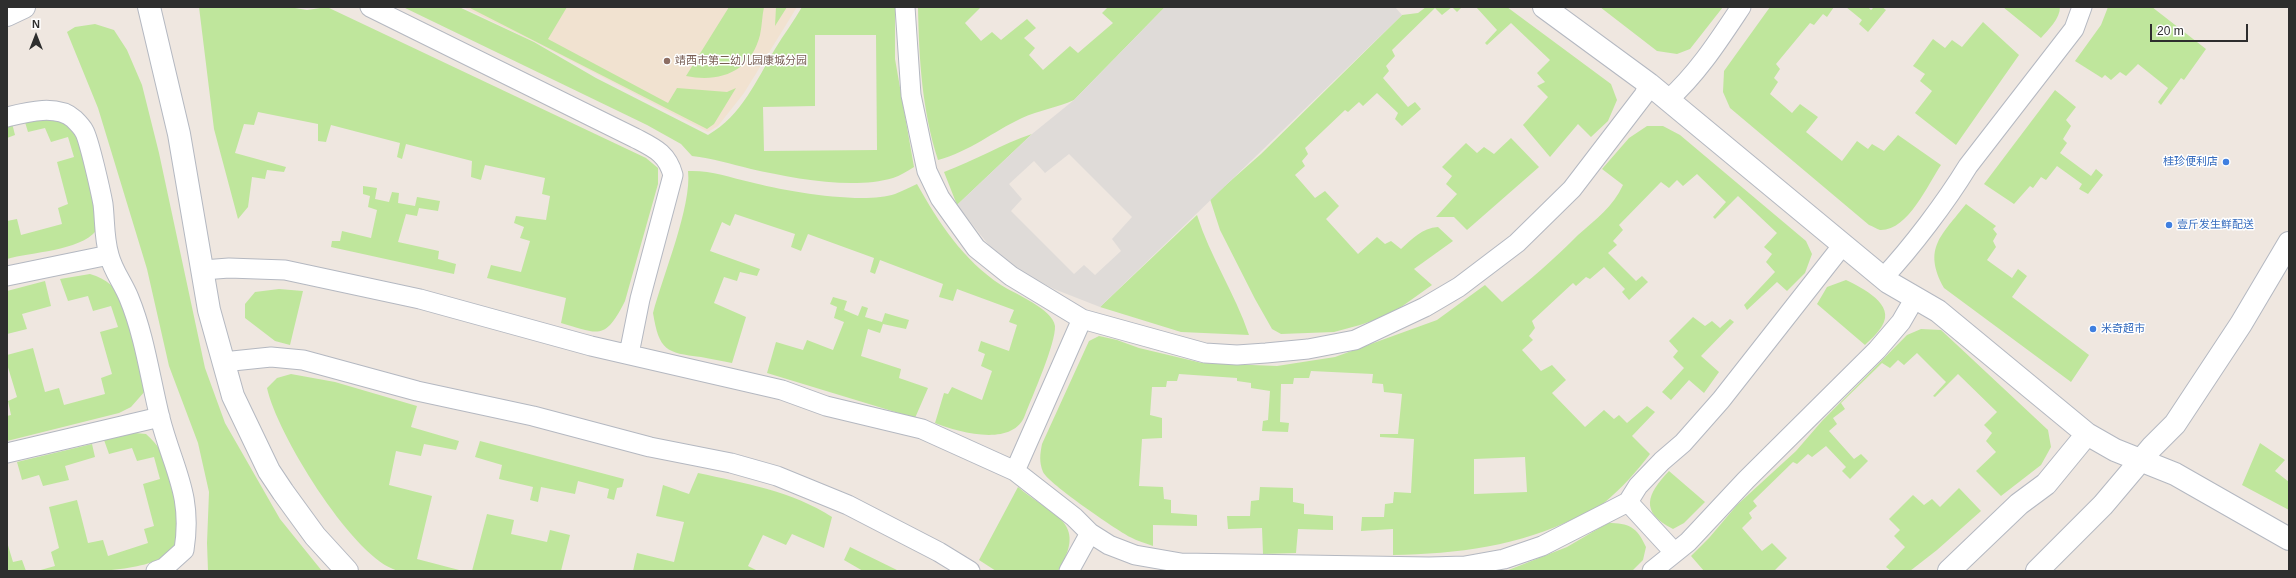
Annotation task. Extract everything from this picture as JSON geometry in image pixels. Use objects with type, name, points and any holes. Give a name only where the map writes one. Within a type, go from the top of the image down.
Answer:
[{"type":"street","points":[[7,15],[24,7]]},
{"type":"street","points":[[149,7],[179,134],[209,310],[233,396],[269,471],[301,518],[347,571]]},
{"type":"street","points":[[1544,7],[1649,84],[1842,246],[1883,278],[1938,311],[1966,333],[1996,360],[2087,434],[2115,450],[2175,474],[2289,539]]},
{"type":"street","points":[[2037,571],[2103,505],[2142,461],[2152,447],[2175,424],[2241,324],[2289,243]]},
{"type":"street","points":[[1949,571],[2019,504],[2046,484],[2087,434]]},
{"type":"lane","points":[[370,7],[635,138],[657,150],[669,162],[673,175],[640,299],[629,354]]},
{"type":"lane","points":[[905,7],[911,95],[916,124],[928,170],[940,198],[976,248],[1011,276],[1082,319],[1205,353],[1237,355],[1308,349],[1362,337],[1425,308],[1459,287],[1517,243],[1572,189],[1644,95],[1649,84]]},
{"type":"lane","points":[[1668,100],[1687,83],[1699,68],[1741,7]]},
{"type":"lane","points":[[1883,278],[1900,260],[1958,184],[1968,166],[2074,29],[2082,7]]},
{"type":"lane","points":[[7,117],[45,111],[61,112],[73,119],[84,131],[103,202],[105,236],[109,255],[116,274],[129,298],[151,371],[160,417],[182,480],[188,516],[184,550],[176,560],[164,568],[156,571]]},
{"type":"lane","points":[[203,270],[229,268],[285,270],[420,299],[629,354],[775,388],[826,406],[922,429],[1015,471],[1074,517],[1090,533],[1133,563],[1465,566],[1504,559],[1542,546],[1628,502],[1638,486],[1662,461],[1683,443],[1721,400],[1842,246]]},
{"type":"lane","points":[[7,276],[109,255]]},
{"type":"lane","points":[[1652,571],[1688,542],[1746,480],[1877,350],[1901,322],[1916,299]]},
{"type":"lane","points":[[1015,471],[1082,319]]},
{"type":"lane","points":[[223,362],[271,357],[303,360],[417,391],[533,416],[650,447],[731,464],[777,476],[848,505],[938,552],[970,571]]},
{"type":"lane","points":[[7,454],[160,417]]},
{"type":"lane","points":[[1628,502],[1674,552]]},
{"type":"lane","points":[[1069,571],[1090,533]]},
{"type":"shaded area","name":"靖西市第二幼儿园康城分园","points":[[463,7],[797,7],[744,93],[718,126],[708,132],[535,42]]},
{"type":"shaded area","points":[[1165,7],[1395,7],[1402,15],[1100,307],[1054,289],[1019,271],[995,253],[957,205],[1032,134],[1074,100]],"holes":[[[1069,154],[1132,217],[1112,239],[1121,251],[1095,275],[1084,265],[1074,274],[1011,211],[1022,199],[1009,184],[1034,161],[1045,173]]]},
{"type":"green space","points":[[199,7],[289,7],[307,10],[327,7],[646,158],[658,168],[658,184],[625,301],[612,323],[600,331],[593,331],[584,330],[561,323],[566,298],[487,278],[491,265],[521,272],[530,241],[520,238],[524,227],[514,223],[516,216],[546,220],[550,196],[542,194],[545,178],[485,165],[481,180],[471,177],[472,161],[406,144],[402,159],[397,157],[400,143],[331,125],[326,142],[318,141],[318,124],[258,112],[254,125],[244,124],[235,153],[286,167],[284,172],[267,170],[265,179],[252,177],[248,207],[238,219],[214,129]]},
{"type":"green space","points":[[403,7],[459,7],[534,42],[596,78],[708,135],[730,118],[739,107],[802,7],[895,7],[895,59],[914,167],[898,176],[877,181],[841,183],[803,179],[751,169],[692,156],[681,144],[647,125]],"holes":[[[815,35],[876,35],[877,150],[764,151],[763,107],[815,106]]]},
{"type":"green space","points":[[468,7],[567,7],[548,39],[668,103],[677,88],[727,92],[736,88],[714,124],[707,129]]},
{"type":"green space","points":[[729,7],[764,7],[760,35],[750,58],[733,72],[722,76],[699,78],[686,76]]},
{"type":"green space","points":[[776,7],[787,7],[775,26]]},
{"type":"green space","points":[[918,7],[981,7],[965,23],[981,41],[992,32],[1001,40],[1027,19],[1036,28],[1024,38],[1035,48],[1029,55],[1043,70],[1070,46],[1078,53],[1113,23],[1102,13],[1108,7],[1165,7],[1074,100],[1022,118],[961,152],[938,160],[928,122],[922,84]]},
{"type":"green space","points":[[1426,7],[1452,7],[1442,15],[1435,8],[1392,50],[1395,56],[1386,66],[1389,71],[1383,78],[1408,107],[1415,102],[1421,109],[1402,126],[1395,119],[1398,113],[1377,93],[1363,106],[1359,102],[1348,112],[1345,110],[1305,148],[1308,154],[1302,161],[1305,166],[1295,175],[1315,198],[1325,191],[1339,206],[1326,219],[1358,254],[1377,237],[1385,244],[1391,241],[1401,249],[1413,238],[1427,229],[1438,227],[1453,241],[1414,269],[1432,285],[1390,315],[1334,332],[1281,334],[1272,329],[1255,299],[1220,230],[1210,199],[1261,154],[1402,15],[1418,13]]},
{"type":"green space","points":[[1452,7],[1462,7],[1457,12]]},
{"type":"green space","points":[[1476,7],[1507,7],[1611,84],[1617,100],[1608,121],[1591,137],[1578,124],[1550,157],[1523,125],[1548,97],[1537,86],[1545,82],[1537,73],[1550,60],[1511,23],[1487,45],[1485,43],[1497,30]]},
{"type":"green space","points":[[1600,7],[1723,7],[1690,49],[1677,54],[1657,51]]},
{"type":"green space","points":[[1770,7],[1834,7],[1827,17],[1823,14],[1814,25],[1810,23],[1776,64],[1780,69],[1774,78],[1778,82],[1770,94],[1792,113],[1800,104],[1818,117],[1806,132],[1842,161],[1857,141],[1868,149],[1872,144],[1884,151],[1898,135],[1941,165],[1916,205],[1900,223],[1890,228],[1880,230],[1869,225],[1730,108],[1723,92],[1724,71]]},
{"type":"green space","points":[[1846,7],[1868,7],[1871,10],[1874,7],[1882,7],[1886,10],[1868,32],[1859,24],[1862,20]]},
{"type":"green space","points":[[2003,7],[2060,7],[2056,20],[2041,38]]},
{"type":"green space","points":[[2108,7],[2152,7],[2206,49],[2184,80],[2181,78],[2161,105],[2158,102],[2168,88],[2138,64],[2126,76],[2120,72],[2111,80],[2105,75],[2102,78],[2075,61],[2101,25]]},
{"type":"green space","points":[[1983,22],[2019,55],[1956,145],[1915,113],[1932,91],[1920,81],[1925,74],[1913,66],[1933,39],[1945,48],[1952,40],[1962,47]]},
{"type":"green space","points":[[95,24],[114,30],[127,50],[142,85],[159,153],[205,368],[225,423],[280,519],[322,571],[208,571],[207,543],[209,492],[198,443],[169,366],[147,269],[98,108],[67,32],[75,27]]},
{"type":"green space","points":[[2055,90],[2076,107],[2066,120],[2071,126],[2063,139],[2067,143],[2060,153],[2091,176],[2096,169],[2103,175],[2088,194],[2079,189],[2082,184],[2057,166],[2046,180],[2041,177],[2033,188],[2030,186],[2014,204],[1984,184]]},
{"type":"green space","points":[[45,116],[64,121],[80,137],[97,202],[96,231],[88,238],[67,247],[7,259],[7,221],[17,219],[21,235],[62,224],[58,208],[68,204],[57,162],[74,157],[68,137],[51,142],[45,128],[28,132],[24,119]]},
{"type":"green space","points":[[12,123],[15,135],[7,138],[7,125]]},
{"type":"green space","points":[[1647,126],[1663,126],[1680,135],[1806,241],[1812,254],[1805,273],[1787,291],[1777,282],[1747,310],[1744,305],[1775,272],[1766,262],[1772,254],[1764,247],[1777,233],[1738,196],[1715,219],[1713,217],[1726,202],[1697,174],[1683,186],[1677,180],[1669,188],[1661,182],[1619,225],[1623,230],[1613,241],[1617,245],[1608,253],[1636,281],[1642,276],[1648,282],[1629,300],[1622,292],[1625,289],[1604,267],[1590,279],[1586,277],[1576,286],[1573,283],[1532,321],[1535,328],[1529,336],[1533,340],[1522,350],[1541,371],[1552,365],[1566,380],[1552,393],[1585,427],[1604,410],[1614,419],[1619,415],[1627,423],[1647,406],[1655,412],[1632,436],[1650,454],[1623,486],[1604,503],[1591,511],[1555,527],[1511,542],[1441,553],[1393,555],[1393,529],[1361,531],[1362,517],[1384,517],[1385,504],[1393,503],[1394,492],[1411,493],[1414,439],[1380,437],[1380,434],[1398,434],[1402,394],[1384,392],[1383,384],[1372,383],[1373,374],[1311,371],[1309,378],[1294,378],[1293,384],[1281,384],[1280,422],[1289,423],[1288,432],[1262,431],[1263,421],[1268,420],[1270,391],[1251,388],[1251,383],[1237,381],[1237,378],[1179,374],[1177,381],[1167,381],[1166,387],[1152,387],[1150,415],[1162,418],[1162,438],[1142,439],[1139,486],[1163,487],[1164,499],[1171,500],[1171,513],[1197,515],[1197,526],[1153,525],[1153,546],[1133,538],[1111,525],[1069,496],[1043,472],[1040,458],[1042,444],[1089,341],[1099,336],[1117,340],[1139,348],[1202,363],[1277,366],[1335,357],[1437,320],[1485,285],[1502,302],[1551,261],[1604,212],[1614,200],[1623,185],[1602,169],[1629,138]],"holes":[[[1525,457],[1527,492],[1474,494],[1474,459]]]},
{"type":"green space","points":[[1032,134],[957,205],[944,172]]},
{"type":"green space","points":[[1511,138],[1539,167],[1467,230],[1454,217],[1436,217],[1457,194],[1446,184],[1452,176],[1442,167],[1466,143],[1477,153],[1484,147],[1494,154]]},
{"type":"green space","points":[[688,171],[712,173],[765,186],[823,196],[864,198],[881,197],[895,194],[917,184],[943,227],[975,264],[1001,285],[1041,308],[1053,320],[1055,326],[1052,345],[1025,415],[1019,425],[1009,431],[984,435],[957,430],[935,423],[944,393],[948,394],[952,387],[982,400],[992,371],[981,366],[985,354],[978,351],[981,341],[1009,351],[1017,325],[1009,322],[1014,310],[957,289],[953,301],[939,297],[943,284],[880,260],[875,274],[870,272],[874,258],[808,234],[801,251],[791,247],[795,234],[735,214],[730,226],[722,222],[710,251],[760,269],[757,276],[740,272],[737,281],[724,277],[714,303],[746,317],[732,363],[680,354],[666,347],[658,335],[653,313],[676,241],[686,203]]},
{"type":"green space","points":[[363,186],[377,188],[375,199],[389,202],[392,192],[399,193],[398,203],[415,206],[417,197],[440,201],[438,211],[419,208],[417,216],[406,214],[398,242],[439,251],[438,259],[456,264],[454,274],[331,247],[332,241],[340,241],[342,231],[371,238],[377,210],[368,207],[370,196],[363,194]]},
{"type":"green space","points":[[1966,204],[1996,226],[1993,229],[1997,234],[1993,241],[1996,247],[1987,260],[2012,278],[2018,269],[2027,276],[2012,297],[2089,355],[2071,382],[1944,288],[1935,262],[1935,252],[1943,234]]},
{"type":"green space","points":[[1197,215],[1202,230],[1237,304],[1249,335],[1181,332],[1100,307]]},
{"type":"green space","points":[[90,274],[101,278],[110,284],[118,292],[124,303],[146,390],[131,407],[119,413],[7,441],[7,416],[11,415],[8,401],[17,397],[7,364],[7,355],[33,348],[45,392],[59,388],[64,405],[105,394],[101,378],[112,374],[100,332],[118,327],[111,306],[93,311],[88,296],[68,301],[60,279]]},
{"type":"green space","points":[[1846,280],[1868,292],[1881,304],[1885,311],[1885,318],[1882,326],[1865,345],[1817,304],[1827,287]]},
{"type":"green space","points":[[45,281],[51,306],[22,314],[27,329],[7,334],[7,291]]},
{"type":"green space","points":[[279,289],[303,291],[290,345],[275,341],[245,318],[245,304],[255,292]]},
{"type":"green space","points":[[833,297],[847,301],[844,310],[858,316],[862,306],[868,308],[865,317],[882,322],[885,313],[909,320],[906,329],[883,324],[880,333],[868,329],[861,356],[901,369],[899,378],[928,388],[915,418],[767,373],[776,342],[803,350],[807,340],[833,350],[844,322],[834,318],[837,307],[830,304]]},
{"type":"green space","points":[[1693,317],[1705,326],[1712,321],[1720,328],[1730,319],[1734,322],[1701,356],[1719,372],[1704,393],[1689,380],[1671,400],[1662,392],[1684,368],[1673,357],[1678,351],[1669,341]]},
{"type":"green space","points":[[1921,329],[1941,330],[2048,430],[2051,447],[2041,465],[2001,496],[1976,471],[1996,452],[1986,441],[1992,433],[1984,425],[1997,412],[1958,374],[1935,397],[1933,396],[1946,382],[1917,353],[1904,365],[1898,360],[1890,368],[1882,363],[1841,403],[1845,409],[1833,418],[1837,424],[1829,431],[1854,459],[1861,454],[1868,461],[1850,479],[1842,471],[1846,467],[1826,446],[1812,457],[1808,454],[1797,464],[1793,462],[1753,501],[1757,506],[1749,513],[1752,518],[1742,528],[1762,551],[1772,543],[1787,558],[1774,571],[1704,571],[1691,556],[1709,538],[1737,505],[1796,451],[1822,421],[1907,335]]},
{"type":"green space","points":[[291,374],[335,382],[417,406],[411,427],[459,441],[456,450],[424,444],[421,456],[396,451],[389,485],[432,496],[417,559],[463,571],[399,571],[393,569],[376,558],[357,540],[337,516],[300,461],[274,408],[267,388],[277,378]]},
{"type":"green space","points":[[135,433],[146,434],[154,442],[165,458],[171,474],[180,528],[180,535],[174,549],[160,559],[141,565],[119,569],[96,571],[37,571],[55,566],[51,552],[59,548],[49,507],[77,500],[88,543],[103,540],[108,556],[148,543],[144,529],[154,526],[143,484],[160,479],[154,457],[137,461],[132,448],[109,454],[104,440]]},
{"type":"green space","points":[[480,441],[624,479],[622,487],[617,488],[614,500],[607,498],[609,489],[578,481],[575,494],[541,487],[538,502],[530,500],[533,487],[499,479],[502,465],[475,457]]},
{"type":"green space","points":[[2260,443],[2285,460],[2275,471],[2289,482],[2289,510],[2242,485]]},
{"type":"green space","points":[[92,444],[95,457],[65,466],[69,480],[43,486],[39,475],[22,480],[17,462]]},
{"type":"green space","points":[[1669,471],[1705,502],[1684,523],[1673,529],[1662,523],[1655,516],[1651,509],[1650,502],[1656,487]]},
{"type":"green space","points":[[698,473],[750,484],[784,494],[817,508],[832,517],[824,548],[792,534],[786,545],[763,535],[748,566],[758,571],[633,571],[637,553],[674,562],[684,522],[656,516],[663,485],[689,494]]},
{"type":"green space","points":[[1018,487],[1053,512],[1062,520],[1068,529],[1070,540],[1067,554],[1058,571],[996,571],[979,560]]},
{"type":"green space","points":[[1260,487],[1293,488],[1293,502],[1304,504],[1304,514],[1333,516],[1333,530],[1298,529],[1296,553],[1263,554],[1262,528],[1228,529],[1227,516],[1250,516],[1251,501],[1259,500]]},
{"type":"green space","points":[[1959,488],[1981,511],[1937,550],[1910,571],[1891,571],[1886,567],[1905,547],[1894,536],[1900,530],[1889,519],[1913,495],[1924,505],[1932,499],[1940,507]]},
{"type":"green space","points":[[487,514],[514,520],[511,534],[547,542],[550,530],[570,535],[561,571],[472,571]]},
{"type":"green space","points":[[1608,523],[1627,525],[1636,531],[1643,540],[1646,547],[1643,560],[1632,571],[1506,571],[1567,547]]},
{"type":"green space","points":[[7,542],[13,562],[22,560],[26,571],[7,571]]},
{"type":"green space","points":[[850,547],[899,571],[863,571],[844,560]]},
{"type":"place","name":"靖西市第二幼儿园康城分园","points":[[667,61]]},
{"type":"place","name":"桂珍便利店","points":[[2226,162]]},
{"type":"place","name":"壹斤发生鲜配送","points":[[2169,225]]},
{"type":"place","name":"米奇超市","points":[[2093,329]]}]
